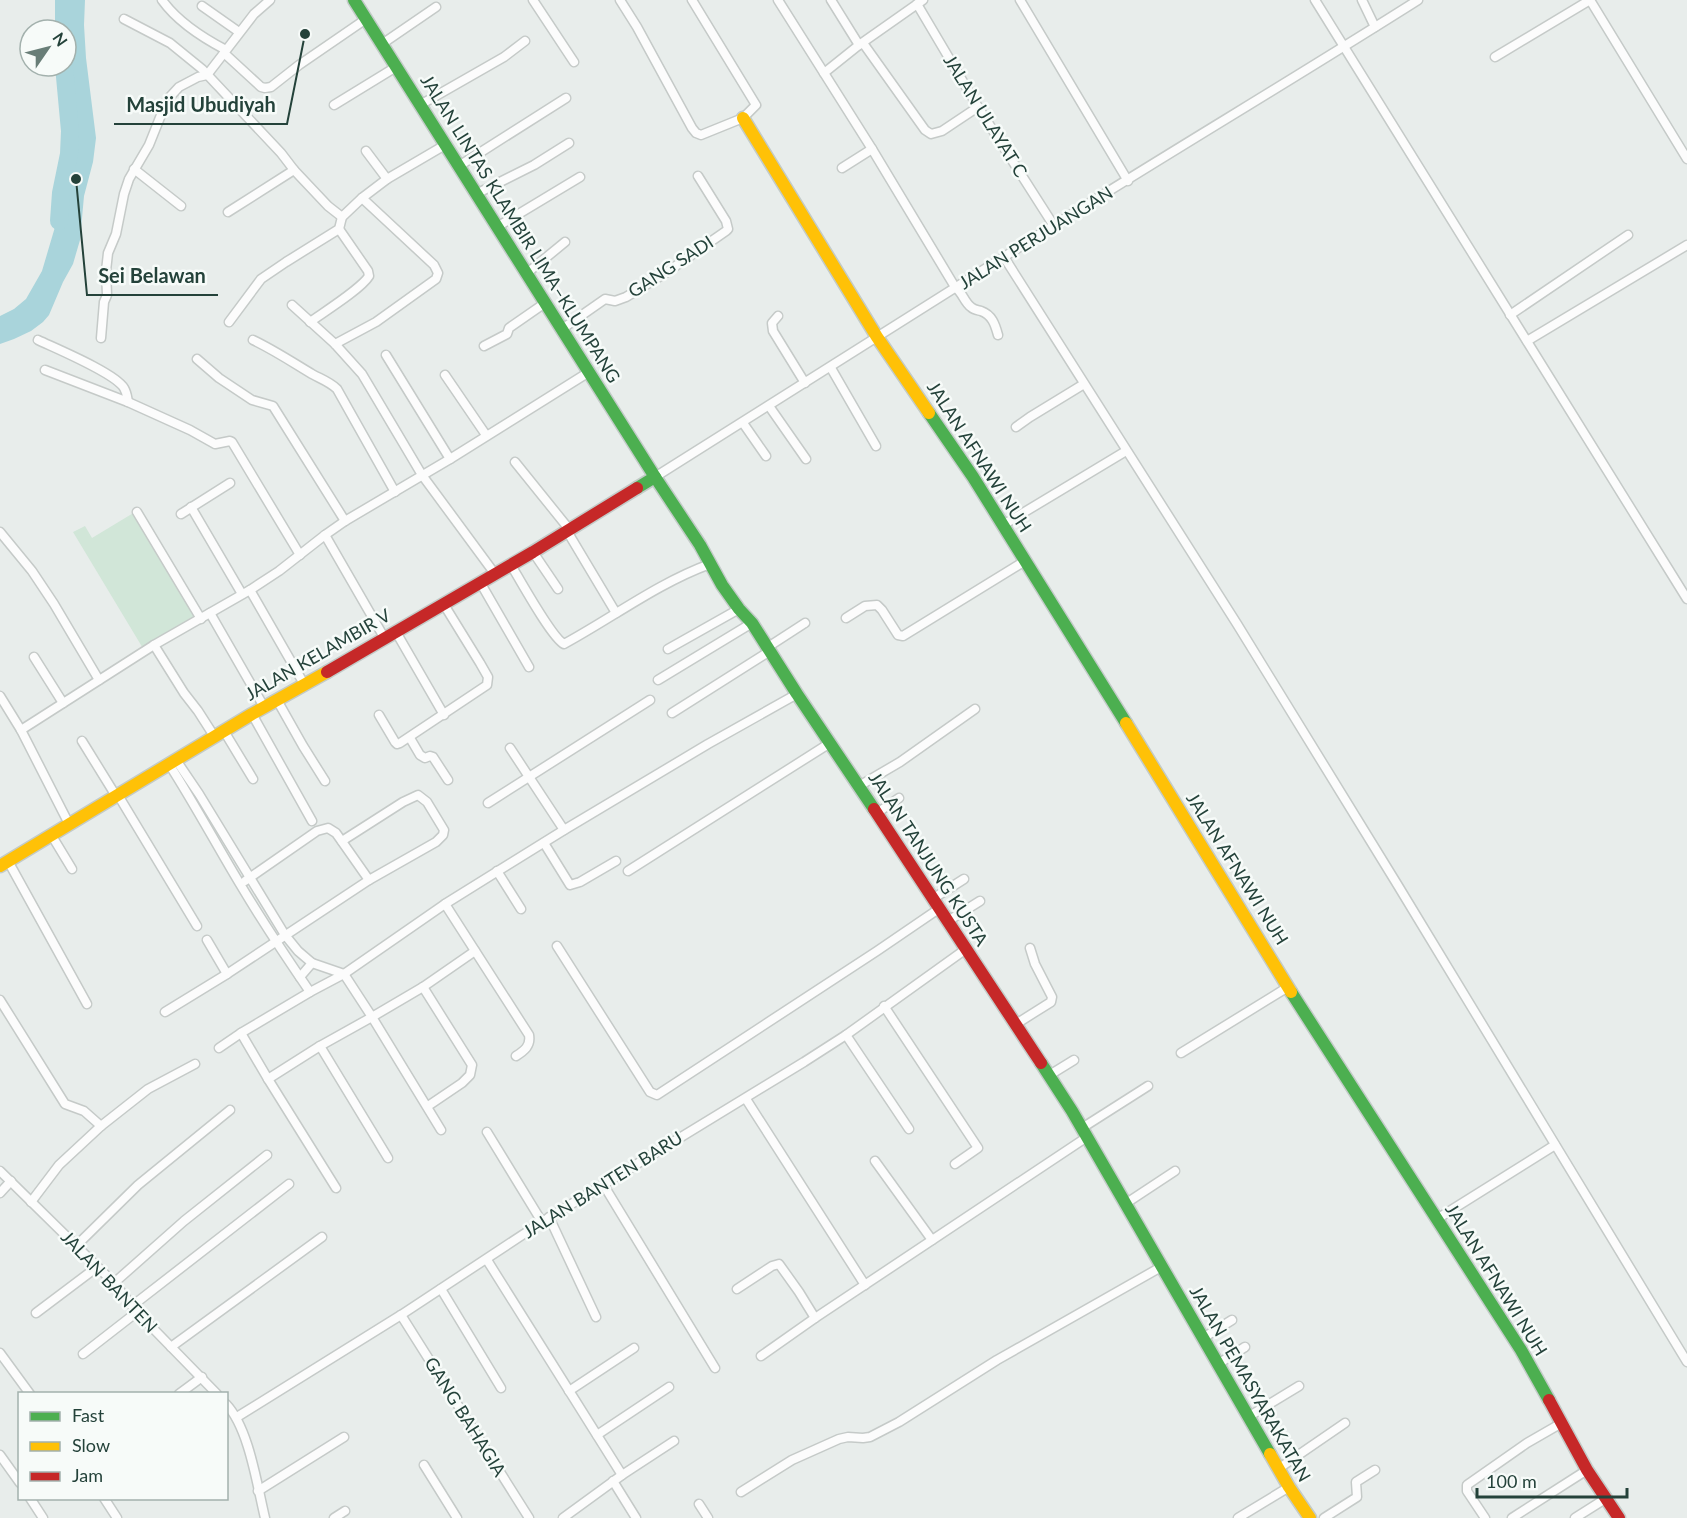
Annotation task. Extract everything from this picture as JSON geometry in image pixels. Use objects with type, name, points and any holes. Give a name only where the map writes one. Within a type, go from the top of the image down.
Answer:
[{"type":"street","points":[[162,0],[172,12],[225,52],[261,87],[266,88],[271,87],[366,20]]},
{"type":"street","points":[[101,338],[104,302],[107,295],[108,253],[116,234],[124,194],[134,169],[149,145],[167,100],[179,87],[207,75],[258,9],[270,0]]},
{"type":"street","name":"JALAN LINTAS KLAMBIR LIMA–KLUMPANG","points":[[355,0],[655,477]]},
{"type":"street","points":[[533,0],[574,62]]},
{"type":"street","points":[[620,0],[696,134],[705,135],[743,118],[755,106],[755,102],[692,0]]},
{"type":"street","points":[[778,0],[956,287],[971,307],[991,318],[998,335]]},
{"type":"street","points":[[831,0],[925,130],[931,134],[942,131],[978,107]]},
{"type":"street","points":[[1020,0],[1128,181]]},
{"type":"street","points":[[1315,0],[1687,599]]},
{"type":"street","points":[[1362,0],[1376,27]]},
{"type":"street","name":"JALAN PERJUANGAN","points":[[655,477],[1418,0]]},
{"type":"street","points":[[1495,57],[1590,0],[1687,159]]},
{"type":"street","points":[[824,73],[920,2]]},
{"type":"street","name":"JALAN ULAYAT C","points":[[920,2],[978,107],[1054,226]]},
{"type":"street","points":[[202,6],[239,32]]},
{"type":"street","points":[[382,44],[436,7]]},
{"type":"street","points":[[124,19],[170,43],[207,75],[328,206],[342,217]]},
{"type":"street","points":[[420,105],[504,57],[525,41]]},
{"type":"street","points":[[334,105],[396,67]]},
{"type":"street","points":[[459,166],[566,98]]},
{"type":"street","name":"JALAN AFNAWI NUH","points":[[743,118],[878,337],[973,477],[1288,987],[1521,1350],[1560,1424],[1619,1518]]},
{"type":"street","points":[[477,194],[534,165],[569,143]]},
{"type":"street","points":[[229,322],[261,279],[339,229],[342,217],[387,179],[445,145]]},
{"type":"street","points":[[842,168],[872,149]]},
{"type":"street","points":[[366,151],[387,179]]},
{"type":"street","points":[[134,169],[181,207]]},
{"type":"street","points":[[228,212],[294,170]]},
{"type":"street","name":"GANG SADI","points":[[562,329],[605,299],[615,301],[626,297],[726,231],[728,226],[726,221],[698,176]]},
{"type":"street","points":[[497,227],[580,177]]},
{"type":"street","points":[[335,344],[376,322],[436,279],[438,273],[434,265],[362,198]]},
{"type":"street","points":[[310,322],[362,284],[369,276],[368,271],[339,229]]},
{"type":"street","points":[[1510,315],[1628,236]]},
{"type":"street","points":[[526,274],[565,242]]},
{"type":"street","points":[[1527,341],[1687,245]]},
{"type":"street","points":[[1004,257],[1243,634],[1687,1362]]},
{"type":"street","points":[[484,346],[507,334],[509,328],[545,303]]},
{"type":"street","points":[[292,305],[335,344],[362,374],[422,475],[495,574]]},
{"type":"street","points":[[778,316],[772,323],[773,331],[805,383]]},
{"type":"street","points":[[38,340],[117,380],[125,390],[128,402]]},
{"type":"street","points":[[253,340],[271,348],[338,389],[395,492]]},
{"type":"street","points":[[386,355],[450,459]]},
{"type":"street","points":[[197,359],[219,378],[252,400],[273,406],[345,521]]},
{"type":"street","points":[[831,368],[876,446]]},
{"type":"street","points":[[45,370],[128,402],[215,444],[232,442],[300,555]]},
{"type":"street","points":[[21,730],[154,645],[279,571],[345,521],[450,459],[589,372]]},
{"type":"street","points":[[445,375],[486,435]]},
{"type":"street","points":[[1016,427],[1084,384]]},
{"type":"street","points":[[769,406],[806,459]]},
{"type":"street","points":[[743,423],[766,456]]},
{"type":"street","points":[[1003,525],[1126,451]]},
{"type":"street","points":[[515,462],[568,530],[616,613]]},
{"type":"street","name":"JALAN KELAMBIR V","points":[[4,863],[252,714],[533,552],[655,477]]},
{"type":"street","name":"JALAN TANJUNG KUSTA","points":[[655,477],[739,609],[752,623],[1016,1024],[1084,1133],[1161,1268]]},
{"type":"street","points":[[181,514],[230,483]]},
{"type":"street","points":[[191,507],[304,684]]},
{"type":"street","points":[[137,512],[201,619]]},
{"type":"street","points":[[0,532],[32,571],[67,623],[99,680]]},
{"type":"street","points":[[325,535],[444,715]]},
{"type":"street","points":[[533,552],[558,589]]},
{"type":"street","points":[[846,618],[865,606],[876,605],[882,610],[898,635],[903,636],[1025,561]]},
{"type":"street","points":[[511,564],[548,626],[564,644],[691,571],[710,564]]},
{"type":"street","points":[[480,582],[530,666]]},
{"type":"street","points":[[379,716],[397,744],[410,738],[483,690],[487,685],[489,681],[475,653],[443,603]]},
{"type":"street","points":[[668,649],[739,609]]},
{"type":"street","points":[[210,613],[264,707]]},
{"type":"street","points":[[658,680],[752,623]]},
{"type":"street","points":[[672,713],[805,623]]},
{"type":"street","points":[[154,645],[184,693],[253,779]]},
{"type":"street","points":[[34,657],[63,703]]},
{"type":"street","points":[[219,1048],[310,992],[344,974],[496,871],[708,744],[797,694]]},
{"type":"street","points":[[0,696],[4,710],[21,730],[69,824]]},
{"type":"street","points":[[277,700],[325,781]]},
{"type":"street","points":[[488,803],[650,700]]},
{"type":"street","points":[[859,786],[900,762],[975,709]]},
{"type":"street","points":[[252,714],[312,821]]},
{"type":"street","points":[[410,738],[420,755],[425,758],[433,757],[448,780]]},
{"type":"street","points":[[82,741],[197,926]]},
{"type":"street","points":[[628,871],[830,742]]},
{"type":"street","points":[[510,748],[564,830]]},
{"type":"street","points":[[172,762],[199,794],[249,878],[297,951],[312,963],[344,974],[441,1130]]},
{"type":"street","points":[[172,762],[240,884],[310,992]]},
{"type":"street","points":[[165,1012],[369,880],[436,842],[443,835],[444,830],[433,810],[422,797],[414,796],[342,841]]},
{"type":"street","points":[[877,813],[899,798]]},
{"type":"street","points":[[240,884],[317,831],[328,828],[333,830],[342,841],[369,880]]},
{"type":"street","points":[[51,836],[72,869]]},
{"type":"street","points":[[544,843],[570,885],[580,882],[616,861]]},
{"type":"street","points":[[4,863],[87,1004]]},
{"type":"street","points":[[496,871],[521,909]]},
{"type":"street","points":[[557,946],[650,1092],[657,1095],[877,951],[964,879]]},
{"type":"street","points":[[948,921],[980,901]]},
{"type":"street","points":[[445,904],[529,1035],[530,1041],[525,1050],[516,1056]]},
{"type":"street","points":[[207,940],[227,974]]},
{"type":"street","points":[[1016,1024],[1052,1000],[1030,948]]},
{"type":"street","name":"JALAN BANTEN BARU","points":[[237,1417],[487,1260],[545,1219],[746,1099],[846,1035],[966,949]]},
{"type":"street","points":[[268,1079],[320,1046],[423,987],[475,951]]},
{"type":"street","points":[[300,977],[312,963]]},
{"type":"street","points":[[423,987],[472,1065],[470,1075],[462,1083],[428,1106]]},
{"type":"street","points":[[1181,1053],[1288,987]]},
{"type":"street","points":[[0,1000],[65,1104],[84,1111],[101,1126]]},
{"type":"street","points":[[884,1006],[981,1146],[955,1164]]},
{"type":"street","points":[[242,1033],[336,1188]]},
{"type":"street","points":[[846,1035],[909,1129]]},
{"type":"street","points":[[320,1046],[388,1158]]},
{"type":"street","points":[[1048,1076],[1074,1060]]},
{"type":"street","points":[[31,1202],[59,1165],[101,1126],[148,1089],[195,1064]]},
{"type":"street","points":[[761,1356],[932,1240],[1148,1086]]},
{"type":"street","points":[[746,1099],[865,1285]]},
{"type":"street","points":[[77,1245],[138,1185],[230,1110]]},
{"type":"street","points":[[487,1132],[545,1219],[596,1317]]},
{"type":"street","points":[[1437,1219],[1555,1145]]},
{"type":"street","points":[[114,1283],[184,1221],[267,1155]]},
{"type":"street","points":[[875,1161],[932,1240]]},
{"type":"street","name":"JALAN BANTEN","points":[[0,1171],[77,1245],[215,1392]]},
{"type":"street","points":[[1125,1204],[1175,1171]]},
{"type":"street","points":[[0,1192],[11,1181]]},
{"type":"street","points":[[83,1354],[289,1184]]},
{"type":"street","points":[[603,1184],[716,1368]]},
{"type":"street","points":[[171,1347],[322,1237]]},
{"type":"street","points":[[487,1260],[622,1475]]},
{"type":"street","points":[[736,1289],[779,1264],[815,1318]]},
{"type":"street","points":[[36,1313],[97,1267]]},
{"type":"street","points":[[741,1492],[792,1460],[839,1439],[870,1437],[899,1422],[997,1360],[1161,1268]]},
{"type":"street","name":"JALAN PEMASYARAKATAN","points":[[1161,1268],[1278,1469],[1310,1518]]},
{"type":"street","points":[[441,1289],[501,1388]]},
{"type":"street","name":"GANG BAHAGIA","points":[[401,1315],[529,1518]]},
{"type":"street","points":[[1203,1338],[1232,1320]]},
{"type":"street","points":[[1218,1364],[1245,1347]]},
{"type":"street","points":[[568,1391],[634,1348]]},
{"type":"street","points":[[0,1353],[29,1392]]},
{"type":"street","points":[[182,1392],[202,1377]]},
{"type":"street","points":[[1248,1417],[1299,1386]]},
{"type":"street","points":[[597,1435],[669,1387]]},
{"type":"street","points":[[228,1406],[237,1417],[243,1431],[266,1518]]},
{"type":"street","points":[[1278,1469],[1345,1423]]},
{"type":"street","points":[[1485,1518],[1467,1491],[1467,1485],[1527,1443],[1560,1424]]},
{"type":"street","points":[[258,1491],[344,1437]]},
{"type":"street","points":[[563,1518],[674,1440]]},
{"type":"street","points":[[0,1455],[18,1480]]},
{"type":"street","points":[[424,1466],[457,1518]]},
{"type":"street","points":[[1324,1518],[1357,1497],[1356,1482],[1375,1470]]},
{"type":"street","points":[[1512,1518],[1587,1470]]},
{"type":"street","points":[[613,1481],[636,1518]]},
{"type":"street","points":[[1238,1518],[1289,1487]]},
{"type":"street","points":[[1575,1518],[1605,1499]]},
{"type":"street","points":[[31,1500],[43,1518]]},
{"type":"street","points":[[105,1500],[117,1518]]},
{"type":"street","points":[[699,1504],[708,1518]]},
{"type":"street","points":[[334,1518],[345,1511]]},
{"type":"green space","points":[[135,512],[201,623],[147,655],[73,532],[85,526],[92,538]]},
{"type":"water","points":[[62,0],[85,0],[86,58],[96,138],[93,162],[84,196],[80,240],[73,264],[49,315],[31,331],[0,344],[0,316],[14,309],[26,299],[42,271],[55,227],[68,148],[67,78],[78,78],[78,18],[63,18]]},
{"type":"waterway","points":[[64,0],[64,18]]},
{"type":"waterway","points":[[59,221],[70,131],[65,78]]},
{"type":"traffic: fast","points":[[354,0],[655,477],[637,488]]},
{"type":"traffic: fast","points":[[929,413],[973,477],[1126,723]]},
{"type":"traffic: fast","points":[[655,477],[700,545],[722,585],[752,623],[874,809]]},
{"type":"traffic: fast","points":[[1291,992],[1521,1350],[1549,1400]]},
{"type":"traffic: fast","points":[[1041,1063],[1072,1111],[1270,1454]]},
{"type":"traffic: slow","points":[[743,118],[877,337],[929,413]]},
{"type":"traffic: slow","points":[[0,866],[252,714],[327,672]]},
{"type":"traffic: slow","points":[[1126,723],[1291,992]]},
{"type":"traffic: slow","points":[[1270,1454],[1310,1518]]},
{"type":"traffic: jam","points":[[327,672],[533,552],[637,488]]},
{"type":"traffic: jam","points":[[874,809],[1041,1063]]},
{"type":"traffic: jam","points":[[1549,1400],[1587,1470],[1619,1518]]},
{"type":"place","name":"Masjid Ubudiyah","points":[[305,34]]},
{"type":"place","name":"Sei Belawan","points":[[76,179]]}]
